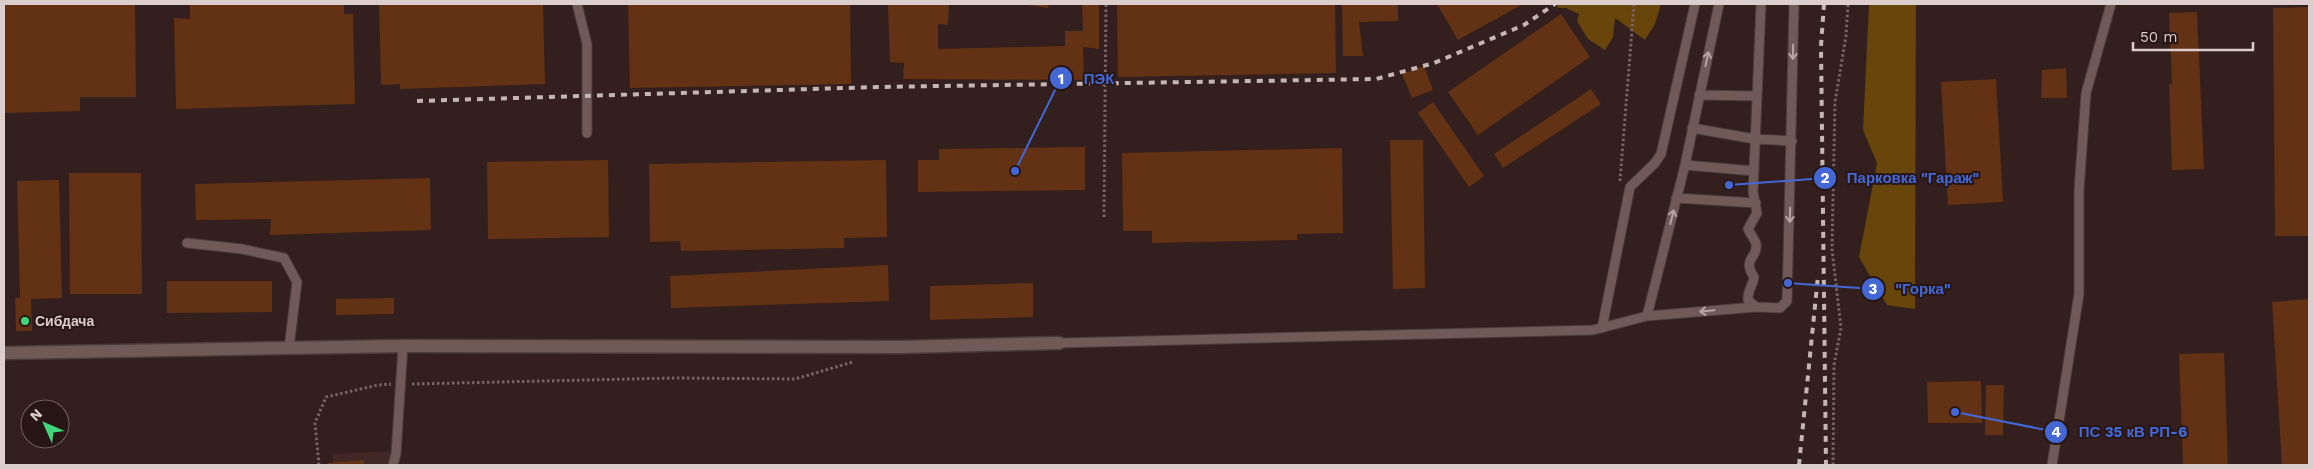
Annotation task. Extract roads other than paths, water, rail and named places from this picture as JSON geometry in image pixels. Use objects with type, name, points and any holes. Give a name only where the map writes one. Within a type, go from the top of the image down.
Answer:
[{"type":"street","points":[[4,353],[403,346],[902,347],[1059,343]]},
{"type":"lane","points":[[577,4],[587,44],[587,133]]},
{"type":"lane","points":[[1602,328],[1630,187],[1655,163],[1661,154],[1695,4]]},
{"type":"lane","points":[[1647,316],[1685,165],[1720,4]]},
{"type":"lane","points":[[1756,307],[1748,300],[1747,293],[1753,286],[1754,277],[1748,268],[1756,243],[1748,229],[1757,214],[1753,192],[1761,4]]},
{"type":"lane","points":[[1059,343],[1593,330],[1647,316],[1756,307],[1780,308],[1787,301],[1794,4]]},
{"type":"lane","points":[[2052,465],[2079,294],[2080,190],[2086,93],[2111,4]]},
{"type":"lane","points":[[1699,95],[1758,96]]},
{"type":"lane","points":[[1692,128],[1755,139],[1792,141]]},
{"type":"lane","points":[[1685,165],[1754,171]]},
{"type":"lane","points":[[1676,198],[1756,203]]},
{"type":"lane","points":[[187,243],[284,258],[297,282],[289,348]]},
{"type":"lane","points":[[393,465],[396,454],[403,346]]},
{"type":"railway","points":[[417,101],[878,87],[1376,79],[1434,63],[1524,25],[1555,4]]},
{"type":"railway","points":[[1824,4],[1821,46],[1826,465]]},
{"type":"railway","points":[[1799,465],[1818,276]]},
{"type":"place","name":"ПЭК","points":[[1015,171]]},
{"type":"place","name":"Парковка \"Гараж\"","points":[[1729,185]]},
{"type":"place","name":"\"Горка\"","points":[[1788,283]]},
{"type":"place","name":"Сибдача","points":[[25,321]]},
{"type":"place","name":"ПС 35 кВ РП-6","points":[[1955,412]]}]
